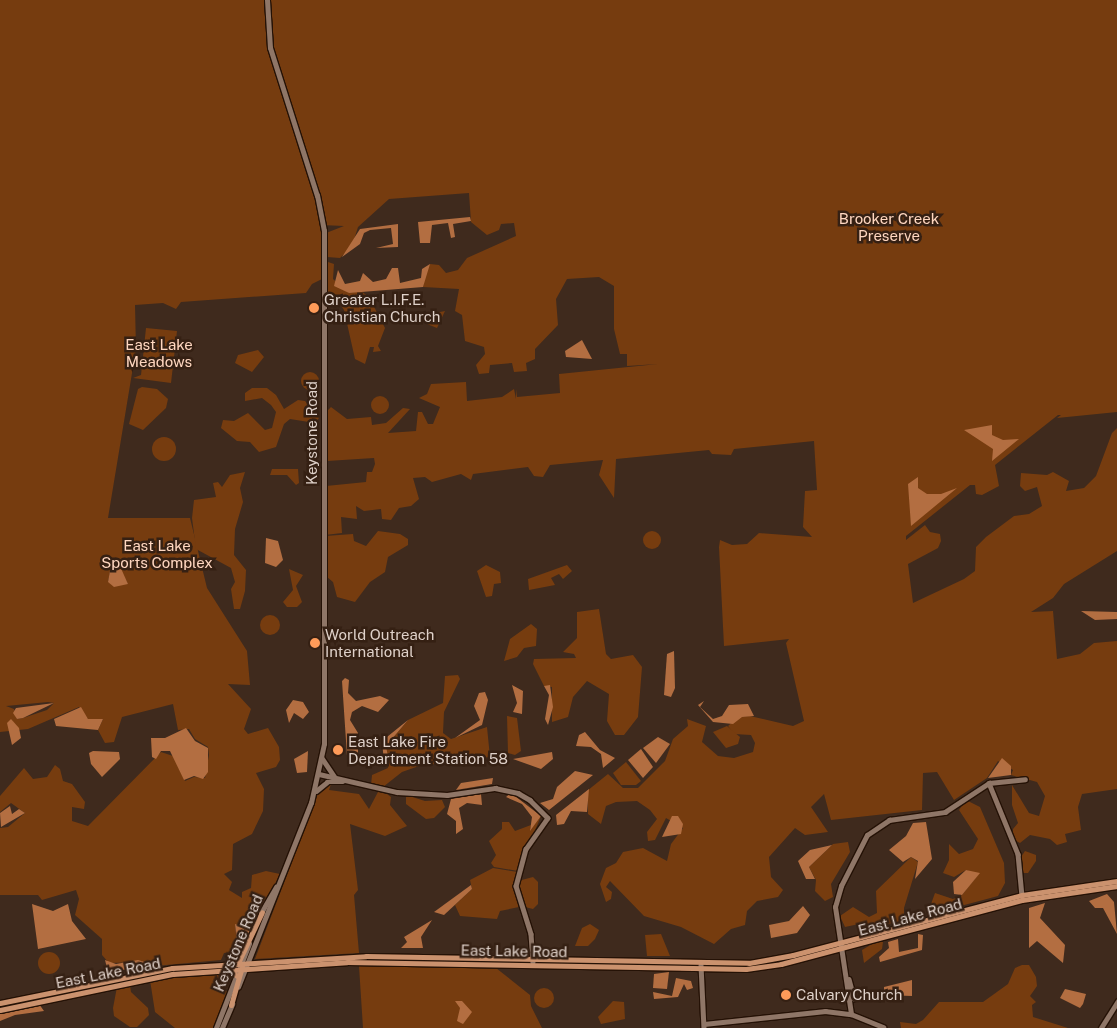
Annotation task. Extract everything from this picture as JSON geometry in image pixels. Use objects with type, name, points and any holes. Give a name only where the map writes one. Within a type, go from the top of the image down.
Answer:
[{"type":"main road","points":[[1022,897],[1117,881]]},
{"type":"main road","points":[[1022,897],[1117,886]]},
{"type":"main road","name":"East Lake Road","points":[[0,1003],[141,973],[308,959],[382,955],[701,967],[772,960],[839,946],[1022,897]]},
{"type":"main road","points":[[198,971],[232,970],[244,965],[262,912]]},
{"type":"main road","points":[[231,1007],[258,922]]},
{"type":"main road","points":[[198,971],[308,959]]},
{"type":"main road","name":"East Lake Road","points":[[244,965],[396,960],[533,961]]},
{"type":"main road","name":"East Lake Road","points":[[0,1010],[111,984],[198,971]]},
{"type":"street","name":"Keystone Road","points":[[216,1028],[285,868],[315,792],[322,756],[324,238],[318,196],[270,48],[267,0]]},
{"type":"street","points":[[322,756],[327,770],[342,780]]},
{"type":"street","points":[[319,775],[421,795],[504,789],[530,800],[548,818],[526,849],[516,886],[531,934],[533,961]]},
{"type":"street","points":[[851,1014],[839,946],[836,904],[844,879],[871,831],[894,819],[945,812],[989,783],[1025,778]]},
{"type":"street","points":[[315,792],[327,782],[342,780]]},
{"type":"street","points":[[989,783],[1018,854],[1022,897]]},
{"type":"street","name":"Keystone Road","points":[[258,922],[285,868]]},
{"type":"street","points":[[701,967],[704,1026],[825,1012],[851,1014],[884,1027]]},
{"type":"street","points":[[1101,1028],[1108,1020],[1117,1002]]},
{"type":"street","name":"Keystone Road","points":[[222,1028],[231,1007]]},
{"type":"street","points":[[1105,1028],[1117,1010]]},
{"type":"green space","name":"Brooker Creek Preserve","points":[[0,0],[1117,0],[1117,412],[1057,418],[1061,415],[1058,415],[995,465],[999,486],[982,495],[976,494],[975,485],[970,485],[906,536],[906,540],[925,525],[930,532],[940,534],[941,541],[938,548],[908,564],[913,603],[964,579],[975,571],[976,547],[986,537],[1014,516],[1029,514],[1042,506],[1037,487],[1025,491],[1020,486],[1021,473],[1047,475],[1053,472],[1069,481],[1066,491],[1084,488],[1096,476],[1112,433],[1117,428],[1117,551],[1064,584],[1053,598],[1031,612],[1053,611],[1057,659],[1080,654],[1094,643],[1117,641],[1117,789],[1082,794],[1078,807],[1081,830],[1065,834],[1067,842],[1057,845],[1050,839],[1030,835],[1020,843],[1013,839],[1013,829],[1018,823],[1012,805],[1012,785],[1029,813],[1039,816],[1045,796],[1037,782],[1011,775],[1013,770],[998,761],[987,778],[954,800],[937,772],[923,773],[922,810],[831,820],[824,794],[811,807],[828,832],[805,835],[795,828],[769,857],[771,877],[783,890],[778,897],[757,901],[747,911],[745,925],[731,929],[714,944],[681,927],[644,916],[610,881],[606,887],[612,892],[611,899],[606,902],[600,884],[606,868],[616,863],[623,852],[643,848],[667,861],[671,844],[683,828],[666,818],[655,840],[648,841],[647,832],[657,819],[650,810],[637,801],[616,802],[606,806],[601,824],[588,814],[588,800],[582,795],[608,774],[623,788],[638,788],[665,761],[673,739],[688,726],[687,719],[706,726],[702,742],[718,756],[734,758],[753,752],[755,743],[751,735],[734,734],[728,726],[738,717],[750,716],[793,726],[804,721],[786,643],[789,639],[724,646],[719,547],[720,540],[732,545],[747,544],[759,533],[812,537],[803,527],[805,491],[817,490],[814,441],[734,449],[731,455],[712,454],[709,450],[616,459],[614,498],[599,475],[603,460],[550,465],[543,477],[534,476],[528,467],[473,474],[471,480],[461,474],[432,482],[425,477],[413,478],[419,499],[411,506],[399,508],[391,520],[382,519],[381,509],[364,511],[356,506],[357,519],[341,517],[342,533],[325,535],[326,486],[366,482],[367,472],[372,472],[375,464],[374,458],[327,461],[325,413],[331,407],[347,419],[371,417],[372,425],[386,423],[403,408],[410,409],[388,433],[416,431],[418,412],[422,412],[428,424],[433,424],[440,407],[419,398],[427,394],[431,384],[466,382],[467,401],[502,397],[514,389],[516,399],[516,389],[517,397],[560,393],[559,374],[658,364],[627,366],[627,354],[620,354],[614,329],[614,286],[599,277],[567,279],[556,299],[558,325],[535,349],[535,359],[526,363],[527,371],[514,372],[512,363],[490,365],[489,373],[479,374],[476,365],[485,354],[484,347],[465,341],[462,315],[455,311],[459,289],[423,287],[426,269],[430,264],[439,265],[446,273],[458,270],[467,258],[516,236],[514,223],[501,224],[499,230],[487,235],[471,222],[469,193],[389,199],[358,227],[352,246],[340,258],[327,257],[326,233],[344,226],[321,225],[322,279],[312,284],[306,293],[181,302],[176,309],[163,303],[135,305],[136,349],[108,518],[190,518],[207,588],[247,651],[250,685],[228,684],[251,709],[244,729],[248,734],[268,728],[279,747],[280,760],[276,767],[256,773],[264,789],[263,811],[252,834],[233,844],[232,870],[224,874],[232,882],[229,890],[242,898],[242,892],[251,888],[252,875],[266,871],[280,874],[251,930],[235,925],[238,952],[224,953],[221,960],[144,967],[144,962],[109,963],[102,955],[102,939],[75,915],[79,899],[76,890],[42,900],[38,895],[0,895],[0,828],[8,827],[25,813],[11,803],[0,812],[0,796],[24,768],[33,779],[47,777],[55,765],[60,769],[63,781],[72,784],[85,802],[84,809],[72,807],[72,821],[88,826],[161,752],[173,756],[185,781],[194,777],[205,778],[209,755],[208,747],[195,739],[189,729],[178,730],[173,704],[122,717],[114,742],[105,743],[98,730],[103,719],[88,719],[79,707],[28,729],[0,732]],"holes":[[[111,565],[120,569],[128,584],[108,582]],[[54,703],[47,710],[17,719],[14,709],[6,706]]]},
{"type":"green space","points":[[328,262],[334,264],[333,279],[349,293],[361,291],[369,297],[385,328],[378,346],[381,351],[373,352],[374,347],[370,347],[365,364],[355,359],[344,310],[340,304],[326,304]]},
{"type":"green space","points":[[445,311],[437,328],[427,324],[425,315]]},
{"type":"green space","name":"East Lake Meadows","points":[[146,328],[177,331],[171,383],[133,378],[141,375]]},
{"type":"green space","points":[[258,350],[264,357],[252,372],[235,363],[238,355]]},
{"type":"green space","points":[[310,372],[316,375],[319,381],[316,387],[310,390],[304,387],[301,381],[304,375]]},
{"type":"green space","points":[[142,387],[157,389],[168,399],[166,408],[143,430],[129,424],[138,389]]},
{"type":"green space","points":[[252,388],[267,388],[276,395],[284,409],[298,400],[305,401],[319,418],[315,423],[290,419],[284,424],[276,447],[259,452],[250,442],[237,441],[221,428],[223,420],[234,421],[248,413],[265,430],[272,428],[276,412],[271,405],[262,398],[245,401],[245,393]]},
{"type":"green space","points":[[376,396],[384,396],[389,401],[387,412],[376,414],[371,409],[371,401]]},
{"type":"green space","points":[[159,437],[169,437],[176,444],[176,454],[169,461],[159,461],[152,454],[152,444]]},
{"type":"green space","points":[[272,469],[298,469],[299,483],[296,485],[287,475],[270,475]]},
{"type":"green space","points":[[245,472],[240,488],[243,502],[235,529],[234,555],[246,570],[245,591],[240,609],[234,609],[231,589],[235,582],[231,568],[196,549],[192,518],[194,500],[216,497],[213,483],[218,482],[222,487],[230,475]]},
{"type":"green space","points":[[378,531],[400,534],[408,539],[408,545],[388,557],[385,572],[370,582],[355,602],[337,597],[333,582],[327,577],[325,536],[353,534],[354,541],[366,546]]},
{"type":"green space","points":[[648,531],[656,531],[661,536],[659,547],[648,549],[643,544],[643,536]]},
{"type":"green space","points":[[486,565],[500,572],[501,583],[494,584],[492,596],[486,597],[477,571]]},
{"type":"green space","points":[[567,565],[572,571],[563,579],[559,574],[551,578],[555,585],[529,590],[528,579]]},
{"type":"green space","points":[[289,569],[303,575],[296,586],[302,602],[297,607],[287,607],[283,602],[293,590]]},
{"type":"green space","points":[[599,609],[606,654],[611,659],[633,655],[642,667],[638,717],[624,735],[615,735],[607,721],[609,694],[587,681],[573,697],[568,717],[552,722],[552,687],[544,686],[533,664],[534,659],[576,658],[574,654],[563,652],[577,638],[577,612]]},
{"type":"green space","points":[[270,615],[277,618],[280,625],[277,632],[270,635],[263,632],[260,625],[263,618]]},
{"type":"green space","points":[[531,624],[537,629],[536,646],[524,648],[517,657],[504,661],[510,639]]},
{"type":"green space","points":[[458,675],[460,679],[444,712],[443,733],[451,739],[487,727],[490,757],[419,766],[402,772],[383,787],[371,785],[372,775],[388,768],[386,746],[408,720],[443,703],[445,676]]},
{"type":"green space","points":[[507,716],[517,718],[521,751],[515,755],[508,753]]},
{"type":"green space","points":[[727,726],[740,737],[738,744],[726,748],[713,732]]},
{"type":"green space","points":[[626,762],[641,781],[636,785],[621,785],[613,773]]},
{"type":"green space","points":[[331,784],[329,790],[359,794],[369,809],[378,792],[387,794],[391,797],[390,805],[407,826],[385,836],[350,824],[358,890],[354,895],[359,953],[255,959],[319,791]]},
{"type":"green space","points":[[406,795],[425,801],[442,800],[445,807],[434,818],[426,819],[406,804]]},
{"type":"green space","points":[[966,800],[980,807],[1004,863],[1005,883],[998,896],[927,915],[935,893],[953,899],[962,895],[978,875],[966,870],[954,877],[943,873],[949,860],[949,844],[959,854],[973,849],[978,839],[959,810]]},
{"type":"green space","points":[[541,816],[518,871],[494,867],[491,863],[496,855],[489,841],[502,829],[502,822],[509,822],[515,831],[531,825],[530,830]]},
{"type":"green space","points":[[848,842],[850,852],[831,884],[833,897],[825,901],[815,891],[816,880],[809,867],[833,844]]},
{"type":"green space","points":[[1025,851],[1036,855],[1036,861],[1028,873],[1022,873],[1019,860]]},
{"type":"green space","points":[[911,857],[918,862],[904,908],[904,920],[866,930],[859,924],[845,927],[840,916],[853,907],[869,917],[877,913],[876,891]]},
{"type":"green space","points":[[493,868],[518,872],[516,892],[519,907],[500,911],[497,919],[460,916],[455,905],[472,889],[470,880]]},
{"type":"green space","points":[[533,877],[538,882],[538,904],[533,909],[525,907],[519,899],[518,881]]},
{"type":"green space","points":[[590,924],[599,930],[595,939],[588,946],[575,946],[582,928]]},
{"type":"green space","points":[[661,934],[670,956],[647,956],[645,935]]},
{"type":"green space","points":[[877,941],[883,942],[882,949],[864,963],[862,950]]},
{"type":"green space","points":[[49,952],[57,955],[60,963],[57,971],[49,974],[41,971],[38,963],[41,955]]},
{"type":"green space","points":[[412,965],[496,968],[530,995],[531,1006],[542,1028],[363,1028],[359,966]]},
{"type":"green space","points":[[1029,965],[1036,977],[1037,986],[1030,996],[1036,1002],[1032,1005],[1033,1017],[1068,1028],[901,1028],[900,1022],[916,1024],[923,1020],[939,1002],[983,1002],[1008,984],[1015,968]]},
{"type":"green space","points":[[234,972],[218,975],[228,994],[215,1028],[175,1028],[155,1012],[150,980]]},
{"type":"green space","points":[[130,985],[131,992],[148,1008],[149,1015],[137,1027],[130,1027],[114,1016],[113,1008],[117,987]]},
{"type":"green space","points":[[544,988],[551,991],[554,998],[551,1005],[544,1008],[537,1005],[534,998],[537,991]]},
{"type":"green space","points":[[613,1001],[624,1002],[625,1019],[601,1024],[598,1017]]},
{"type":"shaded area","points":[[470,217],[471,221],[453,224],[455,237],[451,238],[448,223],[432,225],[430,243],[420,243],[418,222]]},
{"type":"shaded area","points":[[398,224],[398,247],[376,248],[393,244],[391,228],[370,230],[364,233],[360,244],[342,257],[360,229]]},
{"type":"shaded area","points":[[430,264],[423,287],[349,293],[334,286],[338,270],[345,284],[360,281],[363,273],[373,282],[386,279],[392,268],[398,268],[400,283],[421,278],[422,269]]},
{"type":"shaded area","points":[[582,340],[592,359],[566,357],[565,351]]},
{"type":"shaded area","points":[[992,425],[992,435],[1003,440],[1019,439],[992,461],[993,449],[964,430]]},
{"type":"shaded area","points":[[918,477],[918,488],[927,494],[941,494],[957,488],[911,526],[908,484]]},
{"type":"shaded area","points":[[266,538],[278,541],[283,560],[276,567],[265,563]]},
{"type":"shaded area","points":[[119,564],[128,584],[114,587],[108,582],[111,565]]},
{"type":"shaded area","points":[[1081,611],[1117,612],[1117,619],[1095,620]]},
{"type":"shaded area","points":[[674,651],[675,688],[671,697],[664,695],[667,654]]},
{"type":"shaded area","points":[[345,678],[349,680],[348,693],[356,701],[380,696],[389,700],[378,712],[362,706],[352,712],[350,720],[358,733],[358,756],[347,756],[342,681]]},
{"type":"shaded area","points":[[512,685],[523,691],[522,714],[513,712],[517,703]]},
{"type":"shaded area","points":[[550,685],[553,707],[548,725],[545,719],[549,695],[544,686]]},
{"type":"shaded area","points":[[485,692],[488,700],[482,725],[455,738],[480,720],[474,706],[479,693]]},
{"type":"shaded area","points":[[293,700],[303,702],[309,712],[303,719],[294,713],[289,723],[286,710]]},
{"type":"shaded area","points":[[704,701],[700,707],[713,719],[722,716],[729,705],[748,704],[754,716],[742,717],[733,724],[713,722],[698,705]]},
{"type":"shaded area","points":[[54,703],[23,718],[17,719],[13,713],[16,708]]},
{"type":"shaded area","points":[[81,707],[88,719],[103,719],[98,730],[56,726],[54,719]]},
{"type":"shaded area","points":[[11,719],[19,728],[21,738],[12,745],[7,723]]},
{"type":"shaded area","points":[[408,720],[386,746],[389,762],[384,762],[382,741]]},
{"type":"shaded area","points":[[186,728],[195,741],[208,748],[208,772],[203,779],[194,776],[184,780],[170,751],[161,751],[156,759],[152,757],[151,738],[165,738]]},
{"type":"shaded area","points":[[585,732],[600,750],[615,758],[603,768],[601,754],[591,747],[576,746],[579,735]]},
{"type":"shaded area","points":[[658,737],[670,744],[656,763],[643,748]]},
{"type":"shaded area","points":[[641,749],[653,767],[643,778],[628,760]]},
{"type":"shaded area","points":[[93,751],[119,752],[120,759],[102,777],[91,764],[89,753]]},
{"type":"shaded area","points":[[308,751],[307,772],[297,773],[294,759]]},
{"type":"shaded area","points":[[552,752],[553,759],[541,769],[513,759]]},
{"type":"shaded area","points":[[1002,758],[1011,766],[1011,775],[988,778]]},
{"type":"shaded area","points":[[575,771],[593,775],[549,810],[540,803],[553,799],[557,787]]},
{"type":"shaded area","points":[[493,778],[492,784],[456,790],[461,783]]},
{"type":"shaded area","points":[[589,789],[587,812],[571,811],[564,824],[557,825],[556,815]]},
{"type":"shaded area","points":[[511,793],[541,816],[530,831],[532,817],[522,804],[506,797]]},
{"type":"shaded area","points":[[481,794],[482,805],[467,803],[459,808],[463,829],[456,834],[456,821],[447,814],[451,799]]},
{"type":"shaded area","points":[[10,806],[12,814],[19,809],[25,813],[1,827],[0,813]]},
{"type":"shaded area","points":[[672,816],[678,816],[683,824],[681,834],[662,837]]},
{"type":"shaded area","points":[[926,822],[932,859],[915,879],[918,861],[911,857],[903,862],[889,850],[906,836],[913,823]]},
{"type":"shaded area","points":[[832,845],[809,867],[815,879],[806,879],[798,861],[810,850]]},
{"type":"shaded area","points":[[966,870],[980,873],[962,895],[954,894],[953,882]]},
{"type":"shaded area","points":[[471,885],[472,889],[444,915],[434,912]]},
{"type":"shaded area","points":[[1107,894],[1114,902],[1117,934],[1103,908],[1095,908],[1089,901]]},
{"type":"shaded area","points":[[1045,903],[1040,918],[1065,945],[1063,963],[1037,941],[1029,948],[1029,908]]},
{"type":"shaded area","points":[[32,904],[53,911],[68,904],[72,921],[86,939],[38,949]]},
{"type":"shaded area","points":[[803,906],[810,915],[797,933],[771,938],[769,925],[789,921]]},
{"type":"shaded area","points":[[432,920],[421,937],[423,948],[401,948],[407,942],[404,937]]},
{"type":"shaded area","points":[[235,924],[251,930],[242,952],[238,952]]},
{"type":"shaded area","points":[[918,934],[923,935],[922,950],[880,962],[879,957],[889,948],[888,942],[898,939],[899,952],[918,948]]},
{"type":"shaded area","points":[[105,960],[116,964],[138,960],[145,962],[144,967],[108,972]]},
{"type":"shaded area","points":[[669,972],[667,989],[653,988],[654,974]]},
{"type":"shaded area","points":[[676,978],[691,981],[693,988],[687,990],[684,984],[678,997],[654,999],[653,992],[672,996]]},
{"type":"shaded area","points":[[912,980],[912,996],[884,995],[884,987]]},
{"type":"shaded area","points":[[1065,989],[1086,994],[1080,1008],[1060,998]]},
{"type":"shaded area","points":[[455,1001],[462,1001],[472,1012],[463,1024],[457,1021],[460,1008]]},
{"type":"shaded area","points":[[39,1004],[44,1011],[15,1015],[0,1021],[0,1012]]},
{"type":"place","name":"Greater L.I.F.E. Christian Church","points":[[314,308]]},
{"type":"place","name":"World Outreach International","points":[[315,643]]},
{"type":"place","name":"East Lake Fire Department Station 58","points":[[338,750]]},
{"type":"place","name":"Calvary Church","points":[[786,995]]},
{"type":"park label","name":"East Lake Sports Complex","points":[[157,554]]}]
